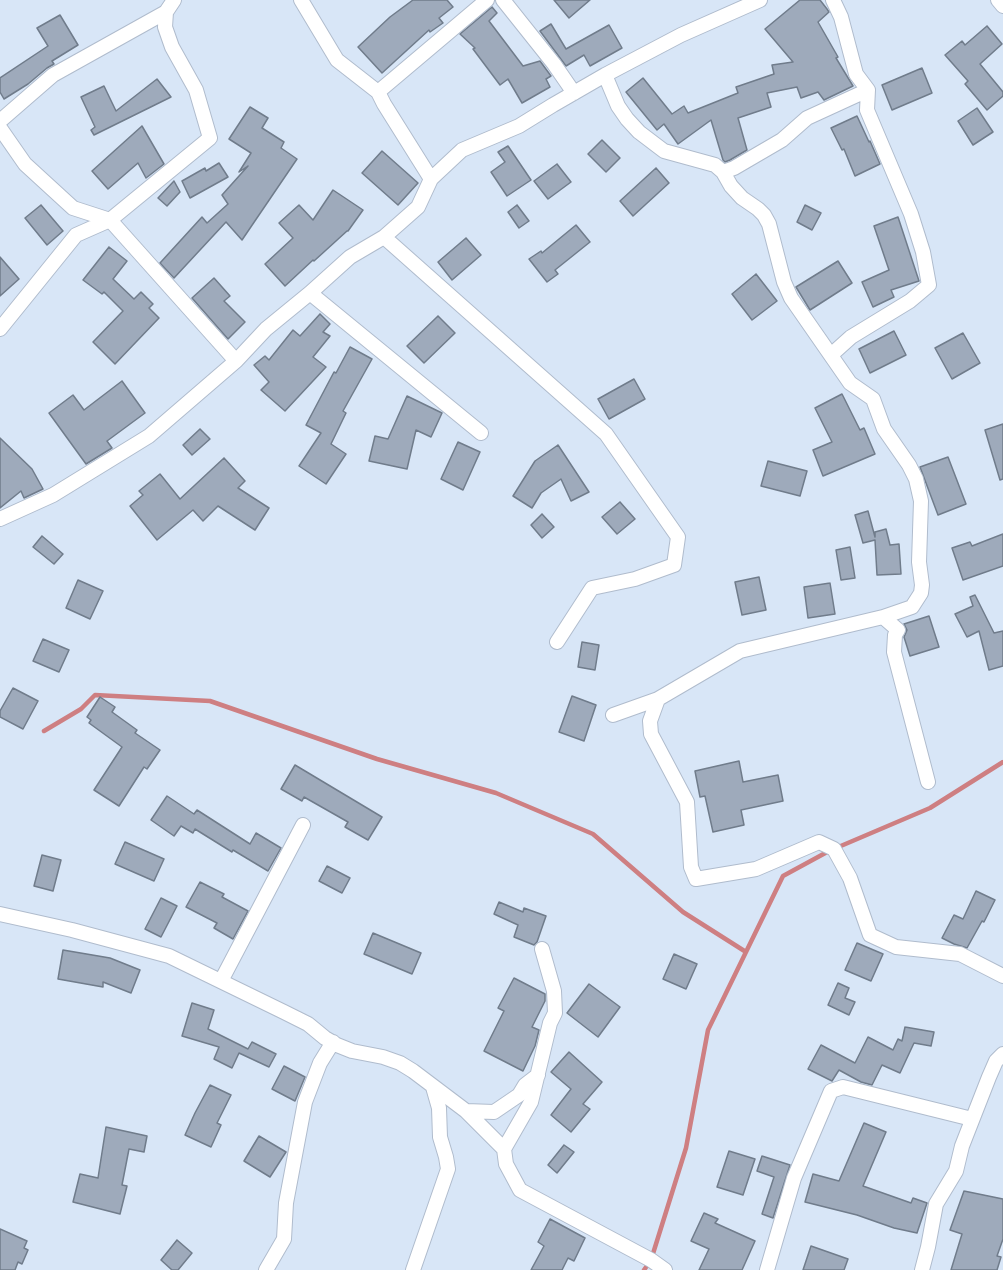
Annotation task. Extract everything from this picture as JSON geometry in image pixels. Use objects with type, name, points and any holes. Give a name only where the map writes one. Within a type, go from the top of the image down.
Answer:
[{"type":"street","points":[[301,0],[337,60],[378,92],[431,179]]},
{"type":"street","points":[[378,92],[487,0]]},
{"type":"street","points":[[503,0],[574,93]]},
{"type":"street","points":[[0,519],[53,495],[150,436],[236,361],[266,329],[350,257],[384,237],[418,207],[431,179],[462,150],[519,126],[605,75],[681,35],[760,0]]},
{"type":"street","points":[[831,355],[851,337],[910,301],[929,285],[923,252],[911,214],[867,110],[868,90],[856,74],[841,17],[833,0]]},
{"type":"street","points":[[998,0],[1003,6]]},
{"type":"street","points":[[0,121],[53,75],[170,6]]},
{"type":"street","points":[[0,328],[76,235],[110,220],[210,138],[196,90],[172,46],[165,27],[170,6]]},
{"type":"street","points":[[605,75],[618,106],[639,132],[664,151],[711,163],[723,172],[731,186],[742,198],[764,215],[769,224],[784,282],[791,298],[850,383],[873,399],[884,429],[909,465],[921,501],[919,562],[922,585],[921,593],[912,607],[883,617],[740,651],[658,699],[613,715]]},
{"type":"street","points":[[723,172],[782,140],[807,118],[868,90]]},
{"type":"street","points":[[0,128],[25,164],[72,208],[110,220],[236,361]]},
{"type":"street","points":[[384,237],[606,434],[678,537],[674,565],[635,579],[592,588],[557,642]]},
{"type":"street","points":[[310,293],[481,434]]},
{"type":"street","points":[[883,617],[898,630],[895,635],[894,652],[928,783]]},
{"type":"street","points":[[658,699],[650,721],[651,734],[687,802],[691,867],[696,879],[756,869],[819,842],[834,849],[850,878],[870,935],[896,947],[960,954],[1003,976]]},
{"type":"street","points":[[221,981],[303,825]]},
{"type":"street","points":[[0,914],[72,930],[169,956],[300,1020],[333,1042],[352,1051],[400,1063],[466,1111],[504,1149],[506,1164],[520,1190],[651,1260],[665,1270]]},
{"type":"street","points":[[504,1149],[531,1102],[550,1023],[555,1013],[554,991],[542,949]]},
{"type":"street","points":[[266,1270],[284,1239],[286,1203],[305,1102],[320,1063],[333,1042]]},
{"type":"street","points":[[921,1270],[928,1247],[934,1211],[941,1194],[956,1171],[972,1119],[996,1061],[1003,1054]]},
{"type":"street","points":[[466,1111],[494,1112],[519,1095],[525,1085],[538,1075]]},
{"type":"street","points":[[413,1270],[448,1169],[440,1137],[439,1108],[433,1087]]},
{"type":"street","points":[[767,1270],[794,1178],[831,1091],[843,1087],[972,1119]]},
{"type":"building","points":[[413,0],[447,0],[453,7],[439,18],[443,23],[430,32],[429,30],[382,73],[358,47],[390,17]]},
{"type":"building","points":[[554,0],[590,0],[569,18]]},
{"type":"building","points":[[800,0],[820,0],[829,12],[818,22],[853,86],[824,100],[818,92],[801,98],[797,87],[767,93],[771,107],[738,118],[747,150],[730,160],[725,162],[723,160],[711,120],[678,144],[664,124],[657,130],[626,92],[643,78],[672,114],[684,106],[688,113],[738,93],[736,87],[774,74],[772,65],[793,62],[765,29]]},
{"type":"building","points":[[492,7],[497,13],[489,21],[523,66],[540,61],[551,76],[546,79],[550,87],[522,103],[508,79],[500,85],[473,49],[475,48],[460,34]]},
{"type":"building","points":[[60,15],[78,45],[52,61],[54,64],[4,99],[0,92],[0,78],[48,46],[37,28]]},
{"type":"building","points":[[551,24],[566,49],[609,25],[622,48],[590,66],[584,55],[566,66],[540,31]]},
{"type":"building","points":[[987,26],[1002,44],[980,64],[1003,92],[1003,96],[987,110],[965,84],[968,81],[945,55],[962,41],[965,45]]},
{"type":"building","points":[[922,68],[932,93],[892,110],[882,85]]},
{"type":"building","points":[[157,79],[171,97],[94,135],[91,130],[95,127],[81,97],[104,86],[116,111]]},
{"type":"building","points":[[250,107],[268,118],[262,128],[284,142],[281,148],[297,159],[242,240],[226,222],[174,278],[160,263],[202,217],[207,223],[228,204],[222,195],[248,166],[239,172],[251,153],[229,139]]},
{"type":"building","points":[[977,108],[993,132],[973,145],[958,121]]},
{"type":"building","points":[[857,116],[880,164],[855,176],[844,149],[842,150],[831,128]]},
{"type":"building","points":[[142,126],[164,164],[146,178],[138,163],[108,189],[92,171]]},
{"type":"building","points":[[602,140],[620,158],[606,172],[588,154]]},
{"type":"building","points":[[508,146],[531,180],[507,196],[491,172],[505,162],[498,152]]},
{"type":"building","points":[[382,151],[418,183],[398,205],[362,173]]},
{"type":"building","points":[[219,163],[228,177],[190,198],[182,181]]},
{"type":"building","points":[[557,164],[571,182],[548,199],[534,181]]},
{"type":"building","points":[[656,168],[669,183],[633,216],[620,201]]},
{"type":"building","points":[[174,181],[180,192],[167,206],[158,198]]},
{"type":"building","points":[[333,190],[363,210],[348,231],[285,286],[265,264],[293,238],[279,223],[299,205],[313,220]]},
{"type":"building","points":[[41,205],[63,231],[47,245],[25,218]]},
{"type":"building","points":[[517,205],[529,221],[519,228],[508,212]]},
{"type":"building","points":[[805,205],[821,213],[812,230],[797,222]]},
{"type":"building","points":[[898,217],[919,281],[891,290],[894,297],[873,307],[862,282],[889,270],[874,226]]},
{"type":"building","points":[[576,225],[590,242],[555,270],[558,274],[547,282],[529,259],[541,251],[542,253]]},
{"type":"building","points":[[466,238],[481,255],[452,280],[438,262]]},
{"type":"building","points":[[109,247],[127,261],[113,279],[134,299],[141,292],[153,304],[149,308],[159,318],[115,364],[93,342],[123,311],[104,292],[102,294],[83,280]]},
{"type":"building","points":[[0,257],[19,279],[0,296]]},
{"type":"building","points":[[838,261],[852,283],[810,310],[796,287]]},
{"type":"building","points":[[756,274],[777,301],[752,320],[732,294]]},
{"type":"building","points":[[214,278],[230,296],[224,301],[245,322],[228,339],[192,298]]},
{"type":"building","points":[[320,314],[330,324],[323,332],[330,336],[313,357],[326,367],[285,411],[261,390],[269,382],[254,365],[265,356],[269,360],[293,330],[300,336]]},
{"type":"building","points":[[438,316],[455,333],[424,363],[407,346]]},
{"type":"building","points":[[894,331],[906,355],[870,373],[859,349]]},
{"type":"building","points":[[963,333],[980,363],[952,379],[935,348]]},
{"type":"building","points":[[350,347],[372,359],[343,411],[346,413],[331,444],[346,454],[326,484],[299,466],[321,433],[306,425]]},
{"type":"building","points":[[634,379],[645,399],[609,419],[598,399]]},
{"type":"building","points":[[122,381],[145,413],[107,441],[112,448],[86,464],[49,413],[73,395],[84,410]]},
{"type":"building","points":[[842,394],[860,430],[864,428],[875,454],[823,476],[813,450],[832,442],[815,408]]},
{"type":"building","points":[[407,396],[442,413],[431,437],[416,430],[407,469],[369,461],[375,436],[388,439]]},
{"type":"building","points":[[1003,424],[1003,479],[1000,480],[985,430]]},
{"type":"building","points":[[200,429],[210,439],[192,455],[183,445]]},
{"type":"building","points":[[0,438],[32,469],[43,489],[24,498],[21,491],[0,508]]},
{"type":"building","points":[[458,442],[480,452],[463,490],[441,479]]},
{"type":"building","points":[[558,445],[589,492],[571,501],[561,479],[541,493],[532,508],[513,496],[535,461]]},
{"type":"building","points":[[948,457],[966,504],[938,515],[920,467]]},
{"type":"building","points":[[224,458],[245,481],[238,488],[269,508],[255,530],[218,506],[203,521],[193,510],[157,540],[130,506],[143,495],[139,491],[160,474],[180,499]]},
{"type":"building","points":[[768,461],[807,471],[800,496],[761,486]]},
{"type":"building","points":[[620,502],[635,519],[617,534],[602,517]]},
{"type":"building","points":[[868,511],[875,537],[875,532],[886,529],[890,545],[899,544],[901,574],[877,575],[875,540],[863,543],[855,515]]},
{"type":"building","points":[[542,514],[554,527],[542,538],[531,525]]},
{"type":"building","points":[[1003,534],[1003,566],[963,580],[952,548],[970,542],[972,546]]},
{"type":"building","points":[[42,536],[63,554],[54,564],[33,547]]},
{"type":"building","points":[[850,547],[855,578],[841,580],[836,550]]},
{"type":"building","points":[[759,577],[766,610],[742,615],[735,582]]},
{"type":"building","points":[[78,580],[103,591],[90,619],[66,608]]},
{"type":"building","points":[[830,583],[835,614],[808,618],[804,587]]},
{"type":"building","points":[[975,595],[994,633],[1003,631],[1003,666],[989,670],[979,631],[967,637],[955,614],[973,606],[970,597]]},
{"type":"building","points":[[929,616],[939,647],[910,656],[904,637],[907,630],[904,624]]},
{"type":"building","points":[[43,639],[69,650],[59,672],[33,661]]},
{"type":"building","points":[[582,642],[599,645],[595,670],[578,667]]},
{"type":"building","points":[[13,688],[38,701],[23,729],[0,717],[0,711]]},
{"type":"building","points":[[572,696],[596,705],[584,741],[559,732]]},
{"type":"building","points":[[100,697],[115,707],[112,712],[137,730],[135,733],[160,750],[147,769],[144,767],[119,806],[94,790],[122,747],[89,723],[91,720],[87,717]]},
{"type":"building","points":[[739,761],[743,782],[778,775],[783,801],[741,810],[744,825],[713,832],[705,796],[700,797],[695,771]]},
{"type":"building","points":[[295,765],[382,817],[368,840],[345,827],[348,822],[304,797],[302,801],[281,789]]},
{"type":"building","points":[[167,796],[194,814],[197,810],[250,844],[256,833],[281,848],[268,871],[195,829],[193,833],[181,826],[174,836],[151,820]]},
{"type":"building","points":[[125,842],[164,859],[154,881],[115,864]]},
{"type":"building","points":[[42,855],[61,860],[53,891],[34,886]]},
{"type":"building","points":[[327,866],[350,878],[342,893],[319,881]]},
{"type":"building","points":[[200,882],[224,894],[222,897],[248,911],[233,939],[214,928],[217,923],[186,907]]},
{"type":"building","points":[[976,891],[995,900],[967,948],[942,938],[954,915],[963,919]]},
{"type":"building","points":[[161,898],[177,906],[161,937],[145,929]]},
{"type":"building","points":[[499,902],[523,912],[524,908],[546,916],[534,945],[514,937],[518,925],[494,914]]},
{"type":"building","points":[[373,933],[421,953],[412,974],[364,954]]},
{"type":"building","points":[[857,943],[883,954],[871,981],[845,970]]},
{"type":"building","points":[[63,950],[110,958],[140,970],[131,993],[103,982],[103,987],[58,979]]},
{"type":"building","points":[[674,954],[697,964],[686,989],[663,979]]},
{"type":"building","points":[[514,978],[545,994],[545,1001],[532,1027],[539,1030],[535,1046],[523,1071],[484,1051],[504,1011],[498,1008]]},
{"type":"building","points":[[838,983],[849,988],[845,998],[855,1002],[849,1015],[828,1005]]},
{"type":"building","points":[[589,984],[620,1007],[598,1037],[567,1013]]},
{"type":"building","points":[[192,1003],[214,1010],[208,1029],[248,1049],[252,1042],[276,1054],[269,1067],[239,1053],[232,1068],[214,1059],[219,1047],[182,1036]]},
{"type":"building","points":[[905,1027],[934,1032],[931,1046],[914,1043],[900,1073],[882,1065],[872,1085],[861,1082],[839,1070],[832,1081],[808,1069],[821,1045],[855,1063],[868,1037],[893,1050],[898,1039],[902,1041]]},
{"type":"building","points":[[569,1052],[602,1082],[583,1104],[590,1109],[571,1132],[551,1115],[571,1089],[551,1072]]},
{"type":"building","points":[[284,1066],[305,1077],[295,1101],[272,1089]]},
{"type":"building","points":[[210,1085],[231,1095],[217,1123],[221,1125],[211,1147],[185,1135]]},
{"type":"building","points":[[864,1123],[886,1132],[863,1186],[911,1203],[913,1198],[927,1203],[917,1233],[805,1202],[813,1174],[839,1181]]},
{"type":"building","points":[[106,1127],[147,1136],[144,1152],[129,1149],[122,1185],[127,1186],[120,1214],[73,1202],[80,1174],[98,1178]]},
{"type":"building","points":[[259,1136],[286,1152],[270,1177],[244,1161]]},
{"type":"building","points":[[564,1145],[574,1152],[557,1173],[548,1165]]},
{"type":"building","points":[[729,1151],[755,1159],[743,1195],[717,1187]]},
{"type":"building","points":[[762,1156],[790,1165],[773,1218],[762,1214],[774,1177],[757,1171]]},
{"type":"building","points":[[964,1191],[1003,1199],[1003,1239],[997,1256],[1001,1257],[997,1270],[951,1270],[962,1234],[950,1230]]},
{"type":"building","points":[[704,1213],[718,1219],[715,1223],[755,1241],[742,1270],[699,1270],[709,1249],[691,1241]]},
{"type":"building","points":[[550,1219],[585,1238],[574,1261],[568,1258],[562,1270],[531,1270],[544,1246],[538,1242]]},
{"type":"building","points":[[0,1229],[27,1241],[24,1248],[28,1250],[22,1264],[18,1262],[15,1270],[0,1270]]},
{"type":"building","points":[[177,1240],[192,1253],[178,1270],[172,1270],[161,1260]]},
{"type":"building","points":[[811,1246],[848,1259],[844,1270],[803,1270]]},
{"type":"waterway","points":[[44,731],[81,709],[95,695],[210,701],[377,759],[496,793],[593,834],[683,912],[746,952]]},
{"type":"waterway","points":[[644,1270],[651,1260],[686,1148],[708,1030],[783,876],[829,851],[930,808],[1003,762]]}]
